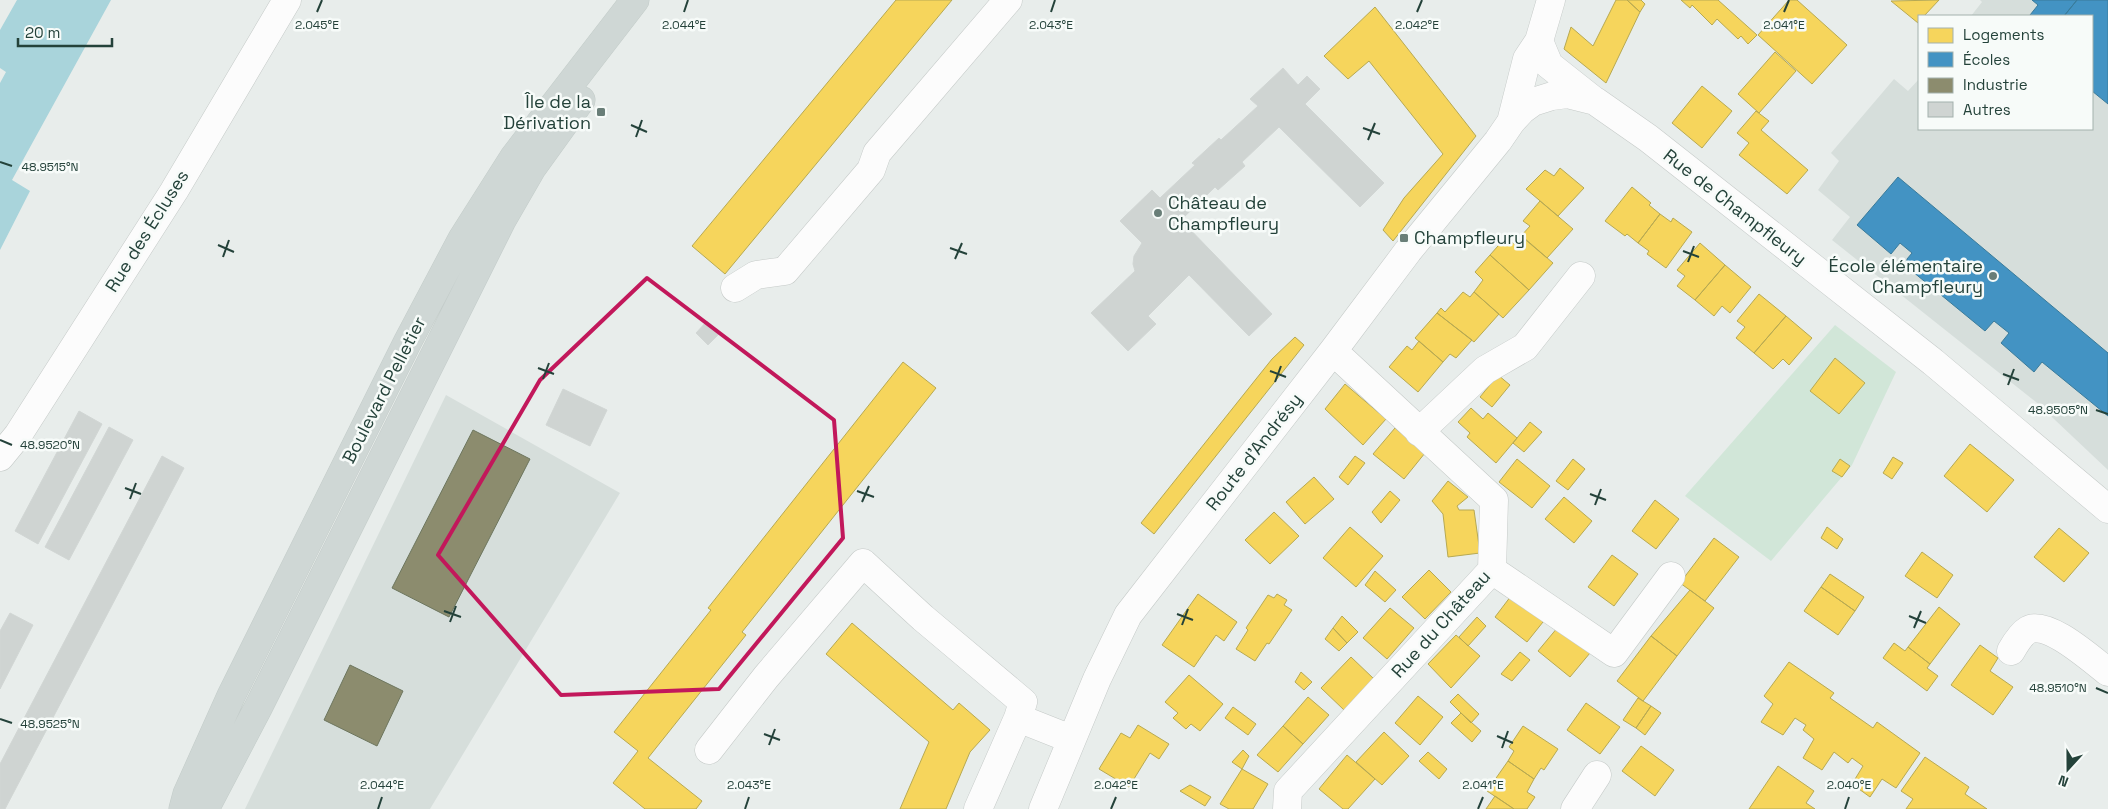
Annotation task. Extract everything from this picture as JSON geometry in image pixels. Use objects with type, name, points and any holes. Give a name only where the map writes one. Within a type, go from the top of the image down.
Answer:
[{"type":"main road","name":"Boulevard Pelletier","points":[[183,809],[187,794],[230,696],[408,340],[462,239],[514,157],[635,0]]},
{"type":"main road","name":"Boulevard Pelletier","points":[[205,809],[263,699],[502,220],[532,168],[631,31],[656,0]]},
{"type":"street","name":"Rue des Écluses","points":[[0,457],[18,435],[174,190],[287,0]]},
{"type":"street","points":[[735,288],[756,275],[786,271],[871,170],[877,153],[1008,0]]},
{"type":"street","points":[[1511,122],[1527,59],[1539,41],[1551,0]]},
{"type":"street","points":[[1539,41],[1549,65],[1595,101]]},
{"type":"street","name":"Rue de Champfleury","points":[[1511,122],[1533,102],[1552,96],[1567,94],[1595,101],[1656,144],[1926,356],[2108,509]]},
{"type":"street","name":"Route d'Andrésy","points":[[1043,809],[1071,739],[1114,641],[1128,615],[1333,351],[1408,250],[1498,141],[1511,122]]},
{"type":"street","points":[[1419,432],[1485,370],[1525,347],[1581,276]]},
{"type":"street","name":"Rue du Château","points":[[1287,809],[1288,791],[1492,570],[1494,500],[1333,351]]},
{"type":"street","points":[[709,750],[766,677],[863,563],[923,618],[1023,702],[1018,718],[978,809]]},
{"type":"street","points":[[1492,570],[1614,653],[1671,576]]},
{"type":"street","points":[[2010,651],[2029,628],[2041,628],[2055,633],[2108,672]]},
{"type":"street","points":[[1018,718],[1071,739]]},
{"type":"street","points":[[1575,809],[1596,775]]},
{"type":"highlighted area","points":[[647,278],[834,420],[843,538],[719,689],[561,695],[438,555],[540,380]]},
{"type":"shaded area","points":[[1980,0],[2077,0],[2065,15],[1972,15],[1982,2]]},
{"type":"shaded area","name":"École élémentaire Champfleury","points":[[1894,79],[1908,91],[1918,80],[1918,130],[2093,130],[2093,92],[2108,104],[2108,470],[2036,402],[1832,240],[1850,217],[1818,190],[1839,161],[1831,153]]},
{"type":"shaded area","points":[[446,395],[620,493],[430,809],[245,809]]},
{"type":"green space","points":[[1835,325],[1896,372],[1852,465],[1771,561],[1685,496]]},
{"type":"water","points":[[17,0],[111,0],[12,180],[30,191],[0,250],[0,83],[6,72],[0,68],[0,30]]},
{"type":"building: Logements","points":[[896,0],[952,0],[725,274],[692,246]]},
{"type":"building: Logements","points":[[1616,0],[1627,0],[1640,12],[1606,83],[1564,49],[1571,27],[1593,46]]},
{"type":"building: Logements","points":[[1627,0],[1641,0],[1645,4],[1640,12]]},
{"type":"building: Logements","points":[[1681,0],[1718,0],[1757,35],[1748,44],[1741,36],[1738,39],[1717,19],[1712,25],[1692,5],[1690,8]]},
{"type":"building: Logements","points":[[1789,0],[1797,0],[1847,45],[1812,84],[1758,35]]},
{"type":"building: Logements","points":[[1939,0],[1925,15],[1918,15],[1918,23],[1891,1]]},
{"type":"building: Logements","points":[[1375,7],[1476,136],[1393,241],[1383,230],[1404,198],[1443,154],[1369,61],[1348,79],[1324,56]]},
{"type":"building: Logements","points":[[1775,52],[1796,71],[1759,113],[1738,94]]},
{"type":"building: Logements","points":[[1702,86],[1732,111],[1702,148],[1672,123]]},
{"type":"building: Logements","points":[[1756,111],[1769,121],[1761,130],[1808,170],[1787,194],[1739,155],[1749,143],[1737,133]]},
{"type":"building: Logements","points":[[1560,168],[1584,188],[1558,216],[1526,189],[1545,170],[1554,176]]},
{"type":"building: Logements","points":[[1632,187],[1651,203],[1649,205],[1660,214],[1638,243],[1605,221]]},
{"type":"building: Logements","points":[[1540,201],[1573,229],[1547,258],[1521,236],[1530,226],[1523,221]]},
{"type":"building: Logements","points":[[1660,214],[1671,222],[1673,218],[1692,232],[1666,268],[1647,254],[1649,251],[1638,243]]},
{"type":"building: Logements","points":[[1523,237],[1553,263],[1529,290],[1490,255],[1505,238],[1516,245]]},
{"type":"building: Logements","points":[[1700,243],[1725,265],[1695,300],[1677,286],[1685,276],[1677,270]]},
{"type":"building: Logements","points":[[1490,255],[1529,290],[1503,318],[1474,292],[1483,280],[1475,272]]},
{"type":"building: Logements","points":[[1725,265],[1751,287],[1730,313],[1722,306],[1714,316],[1695,300]]},
{"type":"building: Logements","points":[[1463,292],[1470,297],[1474,292],[1499,314],[1474,342],[1437,313],[1441,308],[1445,312]]},
{"type":"building: Logements","points":[[1759,294],[1786,316],[1754,353],[1736,338],[1745,327],[1737,321]]},
{"type":"building: Logements","points":[[1437,313],[1472,340],[1456,358],[1450,354],[1443,362],[1415,338]]},
{"type":"building: Logements","points":[[1786,316],[1812,338],[1789,365],[1783,359],[1773,369],[1754,353]]},
{"type":"building: Logements","points":[[1295,337],[1304,345],[1154,534],[1141,523],[1272,359]]},
{"type":"building: Logements","points":[[1419,341],[1443,362],[1418,392],[1389,367],[1407,346],[1412,350]]},
{"type":"building: Logements","points":[[1835,358],[1865,383],[1839,414],[1810,391]]},
{"type":"building: Logements","points":[[903,362],[936,388],[742,632],[746,635],[648,758],[702,801],[696,809],[645,809],[613,783],[638,751],[614,732],[711,610],[708,608]]},
{"type":"building: Logements","points":[[1498,375],[1510,385],[1492,407],[1480,397]]},
{"type":"building: Logements","points":[[1345,384],[1386,419],[1363,445],[1325,409]]},
{"type":"building: Logements","points":[[1471,408],[1483,419],[1488,413],[1517,438],[1496,463],[1467,437],[1470,433],[1458,422]]},
{"type":"building: Logements","points":[[1530,422],[1542,432],[1524,452],[1513,443]]},
{"type":"building: Logements","points":[[1395,428],[1425,453],[1404,479],[1373,454]]},
{"type":"building: Logements","points":[[1970,444],[2014,480],[1987,512],[1944,476]]},
{"type":"building: Logements","points":[[1355,456],[1365,463],[1348,485],[1339,477]]},
{"type":"building: Logements","points":[[1893,457],[1903,463],[1892,479],[1883,473]]},
{"type":"building: Logements","points":[[1517,459],[1550,486],[1532,508],[1499,482]]},
{"type":"building: Logements","points":[[1573,459],[1585,469],[1568,490],[1556,481]]},
{"type":"building: Logements","points":[[1840,459],[1850,466],[1842,477],[1832,471]]},
{"type":"building: Logements","points":[[1314,477],[1334,499],[1305,524],[1286,502]]},
{"type":"building: Logements","points":[[1448,481],[1468,497],[1457,506],[1459,510],[1474,510],[1480,553],[1448,557],[1443,514],[1432,501]]},
{"type":"building: Logements","points":[[1390,491],[1400,500],[1381,523],[1372,512]]},
{"type":"building: Logements","points":[[1564,497],[1592,521],[1574,543],[1545,519]]},
{"type":"building: Logements","points":[[1655,500],[1679,519],[1656,549],[1632,531]]},
{"type":"building: Logements","points":[[1274,512],[1299,536],[1270,564],[1245,540]]},
{"type":"building: Logements","points":[[1350,527],[1383,556],[1356,587],[1323,558]]},
{"type":"building: Logements","points":[[1827,527],[1843,539],[1837,549],[1821,538]]},
{"type":"building: Logements","points":[[2059,528],[2089,553],[2064,582],[2034,557]]},
{"type":"building: Logements","points":[[1714,538],[1739,557],[1705,601],[1680,583]]},
{"type":"building: Logements","points":[[1922,552],[1953,575],[1937,598],[1905,576]]},
{"type":"building: Logements","points":[[1612,555],[1638,574],[1614,606],[1588,587]]},
{"type":"building: Logements","points":[[1429,570],[1451,592],[1425,619],[1402,597]]},
{"type":"building: Logements","points":[[1375,571],[1396,590],[1385,602],[1365,585]]},
{"type":"building: Logements","points":[[1830,574],[1864,597],[1855,611],[1821,587]]},
{"type":"building: Logements","points":[[1821,587],[1855,611],[1838,635],[1804,611]]},
{"type":"building: Logements","points":[[1690,590],[1714,608],[1677,656],[1651,636]]},
{"type":"building: Logements","points":[[1514,592],[1547,617],[1527,642],[1495,617]]},
{"type":"building: Logements","points":[[1198,594],[1237,622],[1224,641],[1216,635],[1194,667],[1162,645]]},
{"type":"building: Logements","points":[[1277,594],[1287,600],[1284,605],[1292,610],[1255,661],[1236,649],[1248,630],[1246,628],[1268,595],[1274,598]]},
{"type":"building: Logements","points":[[1939,607],[1960,624],[1930,664],[1908,647]]},
{"type":"building: Logements","points":[[1390,608],[1414,628],[1387,659],[1363,638]]},
{"type":"building: Logements","points":[[1342,616],[1358,632],[1347,643],[1333,628]]},
{"type":"building: Logements","points":[[1477,617],[1486,626],[1468,646],[1459,637]]},
{"type":"building: Logements","points":[[852,623],[953,710],[959,703],[990,730],[970,752],[946,809],[900,809],[929,742],[826,654]]},
{"type":"building: Logements","points":[[1558,627],[1590,653],[1570,677],[1538,651]]},
{"type":"building: Logements","points":[[1333,628],[1347,643],[1339,651],[1325,639]]},
{"type":"building: Logements","points":[[1456,635],[1480,656],[1451,688],[1428,664]]},
{"type":"building: Logements","points":[[1651,636],[1677,656],[1643,701],[1617,681]]},
{"type":"building: Logements","points":[[1894,643],[1905,651],[1908,647],[1930,664],[1927,668],[1938,676],[1927,691],[1883,658]]},
{"type":"building: Logements","points":[[1980,645],[1998,658],[1990,671],[2013,687],[1993,715],[1951,685]]},
{"type":"building: Logements","points":[[1520,652],[1530,660],[1512,681],[1501,674]]},
{"type":"building: Logements","points":[[1351,657],[1374,679],[1344,710],[1321,688]]},
{"type":"building: Logements","points":[[1789,662],[1834,693],[1830,698],[1873,728],[1877,722],[1920,753],[1896,788],[1882,779],[1870,797],[1852,784],[1863,766],[1852,758],[1848,763],[1834,752],[1822,770],[1803,758],[1814,739],[1803,730],[1806,725],[1795,718],[1783,735],[1761,722],[1773,704],[1764,696]]},
{"type":"building: Logements","points":[[1301,672],[1312,682],[1304,690],[1295,682]]},
{"type":"building: Logements","points":[[1189,675],[1223,704],[1200,731],[1191,724],[1186,729],[1173,718],[1178,713],[1165,702]]},
{"type":"building: Logements","points":[[1458,694],[1479,714],[1471,723],[1450,702]]},
{"type":"building: Logements","points":[[1418,696],[1443,717],[1420,745],[1395,723]]},
{"type":"building: Logements","points":[[1308,697],[1329,715],[1303,744],[1283,726]]},
{"type":"building: Logements","points":[[1638,698],[1651,706],[1636,728],[1623,720]]},
{"type":"building: Logements","points":[[1586,703],[1620,727],[1600,754],[1567,730]]},
{"type":"building: Logements","points":[[1651,706],[1661,713],[1645,735],[1636,728]]},
{"type":"building: Logements","points":[[1233,707],[1256,724],[1248,735],[1225,718]]},
{"type":"building: Logements","points":[[1461,713],[1481,731],[1472,742],[1451,723]]},
{"type":"building: Logements","points":[[1138,725],[1169,744],[1159,759],[1150,753],[1129,787],[1099,769],[1121,733],[1130,738]]},
{"type":"building: Logements","points":[[1283,726],[1303,744],[1278,772],[1257,755]]},
{"type":"building: Logements","points":[[1523,726],[1558,749],[1544,770],[1541,768],[1534,779],[1508,761],[1514,751],[1509,747]]},
{"type":"building: Logements","points":[[1384,732],[1409,756],[1382,785],[1356,762]]},
{"type":"building: Logements","points":[[1641,746],[1674,770],[1655,796],[1622,771]]},
{"type":"building: Logements","points":[[1243,750],[1249,756],[1242,769],[1232,762]]},
{"type":"building: Logements","points":[[1428,752],[1447,769],[1439,779],[1419,761]]},
{"type":"building: Logements","points":[[1347,755],[1375,779],[1348,809],[1343,809],[1319,789]]},
{"type":"building: Logements","points":[[1925,757],[1969,787],[1965,794],[1987,809],[1906,809],[1913,799],[1901,791]]},
{"type":"building: Logements","points":[[1508,761],[1534,779],[1527,792],[1535,797],[1527,809],[1514,809],[1487,791]]},
{"type":"building: Logements","points":[[1778,766],[1814,791],[1806,803],[1815,809],[1749,809]]},
{"type":"building: Logements","points":[[1242,769],[1268,784],[1253,809],[1229,809],[1220,804]]},
{"type":"building: Logements","points":[[1190,785],[1211,797],[1205,806],[1180,791]]},
{"type":"building: Logements","points":[[1495,796],[1514,809],[1486,809]]},
{"type":"building: Écoles","points":[[2032,0],[2077,0],[2065,15],[2030,15],[2038,5]]},
{"type":"building: Écoles","points":[[2077,0],[2108,0],[2108,104],[2093,92],[2093,15],[2065,15]]},
{"type":"building: Écoles","points":[[1898,177],[2108,353],[2108,416],[2042,362],[2034,372],[2001,343],[2009,333],[1994,321],[1985,331],[1907,267],[1907,259],[1912,253],[1900,243],[1891,254],[1857,225]]},
{"type":"building: Industrie","points":[[473,430],[530,459],[449,617],[392,588]]},
{"type":"building: Industrie","points":[[350,665],[403,691],[377,746],[324,720]]},
{"type":"building: Autres","name":"Château de Champfleury","points":[[1283,68],[1298,85],[1307,76],[1320,89],[1305,104],[1384,183],[1360,207],[1279,127],[1242,162],[1245,166],[1218,190],[1215,187],[1181,220],[1272,314],[1249,336],[1189,275],[1148,316],[1156,324],[1128,351],[1091,313],[1135,271],[1133,264],[1134,256],[1142,243],[1120,221],[1152,190],[1160,198],[1195,165],[1192,163],[1219,138],[1221,140],[1258,106],[1250,99]]},
{"type":"building: Autres","points":[[707,321],[720,333],[708,345],[696,333]]},
{"type":"building: Autres","points":[[563,389],[607,410],[590,446],[546,425]]},
{"type":"building: Autres","points":[[79,411],[102,424],[38,544],[15,531]]},
{"type":"building: Autres","points":[[109,427],[133,440],[69,560],[45,547]]},
{"type":"building: Autres","points":[[162,456],[184,468],[5,809],[0,809],[0,764]]},
{"type":"building: Autres","points":[[10,613],[33,625],[0,689],[0,631]]},
{"type":"place","name":"Île de la Dérivation","points":[[601,112]]},
{"type":"place","name":"Château de Champfleury","points":[[1158,213]]},
{"type":"place","name":"Champfleury","points":[[1404,238]]},
{"type":"place","name":"École élémentaire Champfleury","points":[[1993,276]]}]
